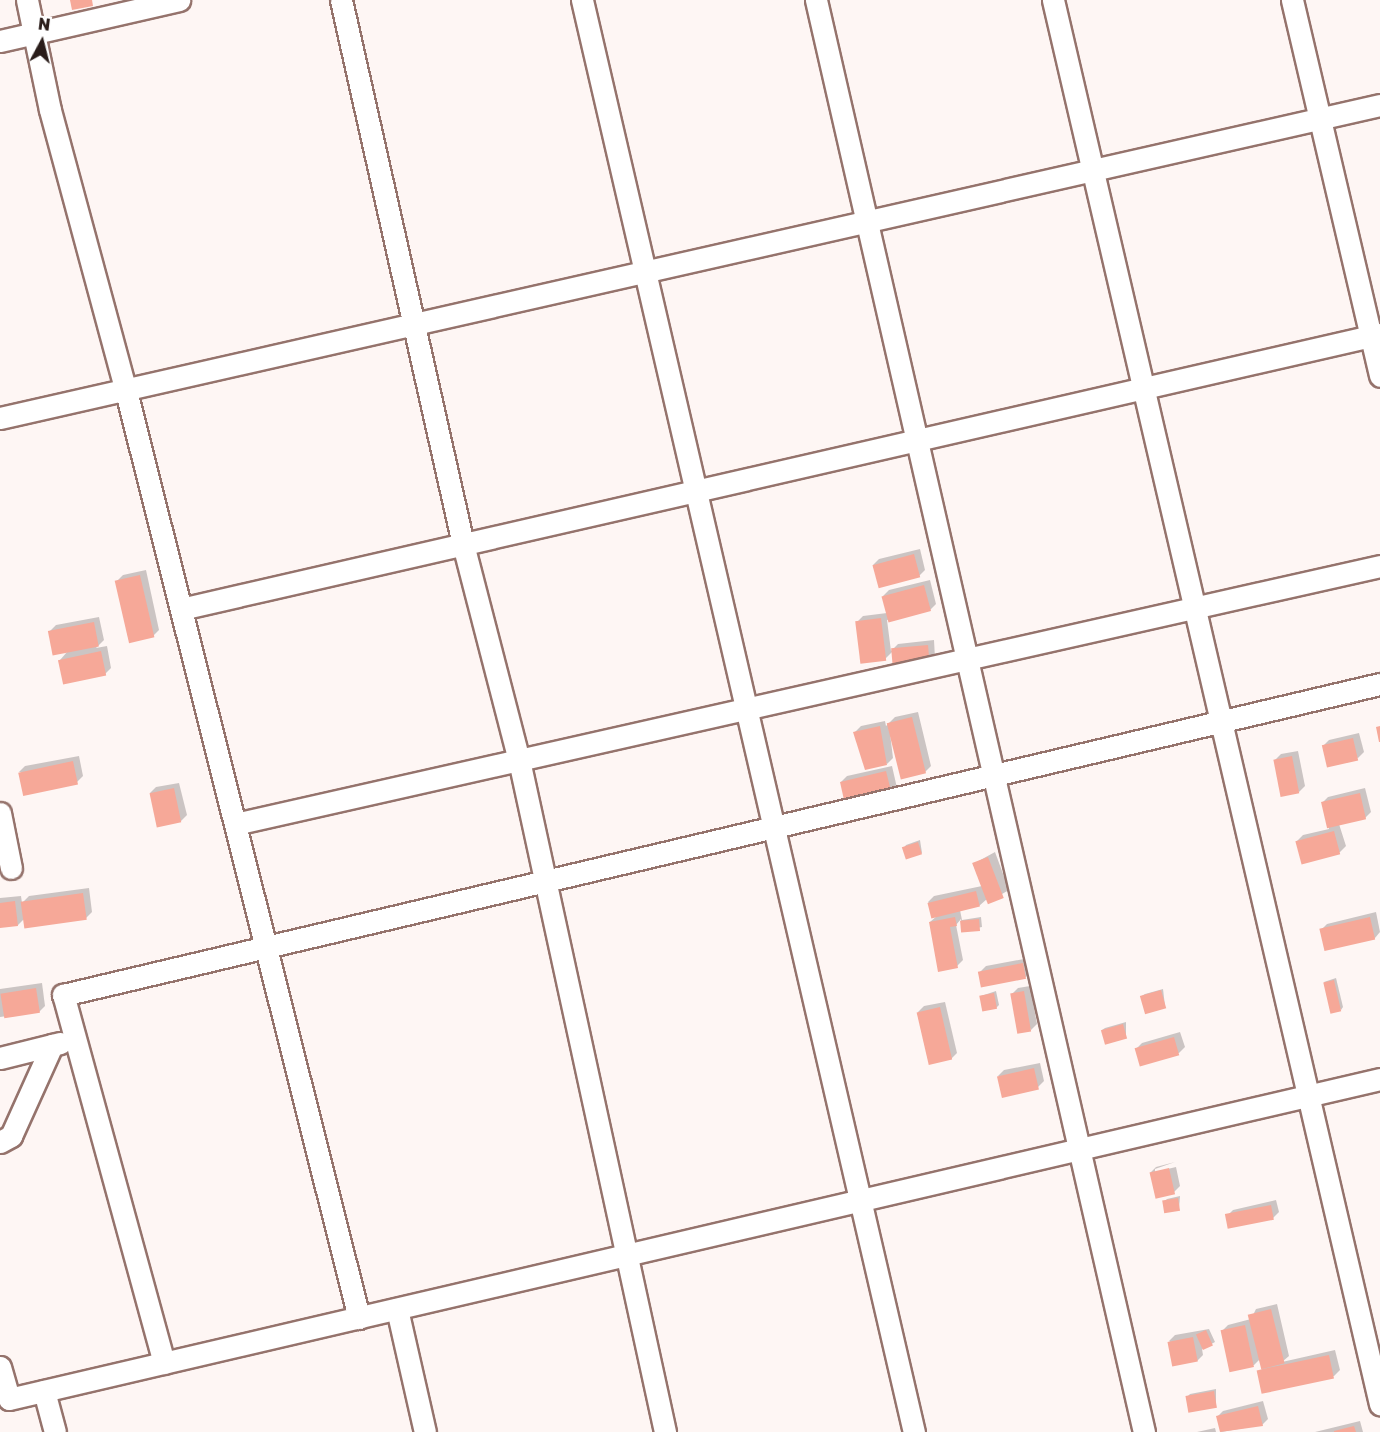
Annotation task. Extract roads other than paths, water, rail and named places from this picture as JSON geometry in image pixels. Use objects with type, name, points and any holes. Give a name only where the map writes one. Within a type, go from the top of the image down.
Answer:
[{"type":"street","points":[[27,0],[50,110],[126,391],[359,1317]]},
{"type":"street","points":[[0,41],[179,0]]},
{"type":"street","points":[[340,0],[463,544],[519,760],[665,1432]]},
{"type":"street","points":[[582,0],[914,1432]]},
{"type":"street","points":[[816,0],[1144,1432]]},
{"type":"street","points":[[1053,0],[1380,1404]]},
{"type":"street","points":[[1292,0],[1375,335],[1380,376]]},
{"type":"street","points":[[0,418],[1380,105]]},
{"type":"street","points":[[181,609],[1375,335]]},
{"type":"street","points":[[235,824],[1380,566]]},
{"type":"street","points":[[164,1363],[63,995],[1380,684]]},
{"type":"street","points":[[0,813],[11,868]]},
{"type":"street","points":[[0,1058],[75,1039]]},
{"type":"street","points":[[0,1142],[11,1136],[52,1045]]},
{"type":"street","points":[[0,1367],[9,1399],[1380,1079]]},
{"type":"street","points":[[397,1309],[425,1432]]},
{"type":"street","points":[[45,1391],[55,1432]]}]
